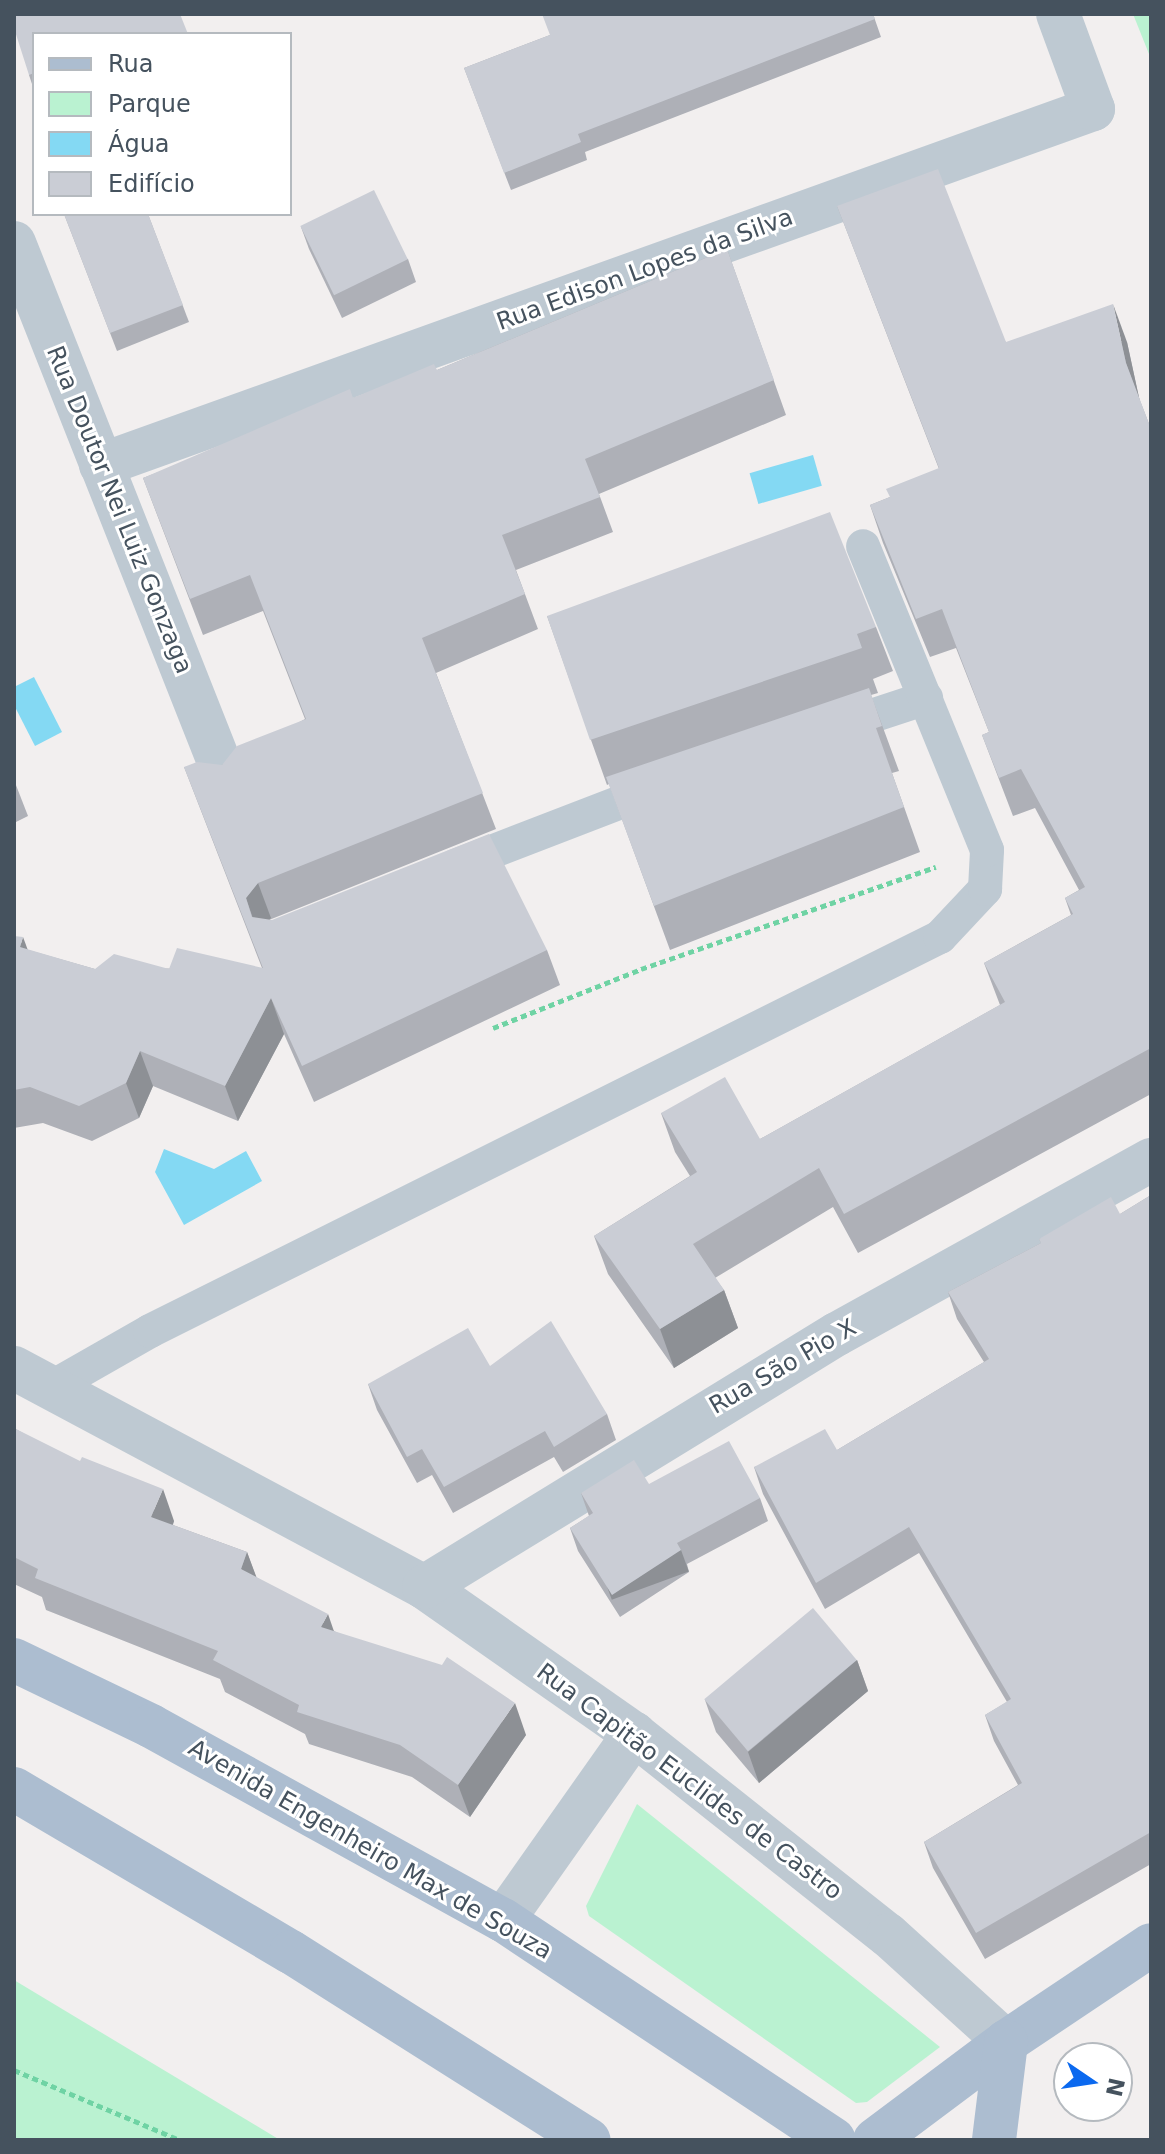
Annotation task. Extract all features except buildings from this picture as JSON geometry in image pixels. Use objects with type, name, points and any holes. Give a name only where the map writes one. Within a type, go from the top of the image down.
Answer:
[{"type":"main road","name":"Avenida Engenheiro Max de Souza","points":[[14,1660],[151,1726],[503,1920],[834,2140]]},
{"type":"main road","points":[[14,1789],[291,1952],[588,2140]]},
{"type":"main road","points":[[875,2140],[1006,2042],[1151,1945]]},
{"type":"main road","points":[[994,2140],[1006,2042]]},
{"type":"street","name":"Rua Edison Lopes da Silva","points":[[101,465],[1093,109],[1058,14]]},
{"type":"street","name":"Rua Doutor Nei Luiz Gonzaga","points":[[14,243],[225,777]]},
{"type":"street","name":"Rua São Pio X","points":[[424,1587],[825,1341],[1151,1160]]},
{"type":"street","name":"Rua Capitão Euclides de Castro","points":[[14,1368],[424,1587],[634,1734],[888,1935],[1006,2042]]},
{"type":"street","points":[[503,1920],[634,1734]]},
{"type":"lane","points":[[52,1387],[150,1331],[940,937],[985,889],[987,850],[863,546]]},
{"type":"lane","points":[[806,738],[926,698]]},
{"type":"lane","points":[[423,879],[687,778]]},
{"type":"path","points":[[493,1028],[641,969],[987,850]]},
{"type":"path","points":[[14,2070],[180,2140]]},
{"type":"green space","points":[[1133,14],[1151,14],[1151,59]]},
{"type":"green space","points":[[637,1804],[940,2047],[867,2102],[856,2103],[589,1916],[586,1906]]},
{"type":"green space","points":[[14,1980],[280,2140],[14,2140]]},
{"type":"water","points":[[813,455],[822,486],[758,504],[750,473]]},
{"type":"water","points":[[34,677],[62,732],[35,746],[14,705],[14,687]]},
{"type":"water","points":[[164,1149],[214,1169],[246,1151],[262,1181],[184,1225],[155,1172]]}]
